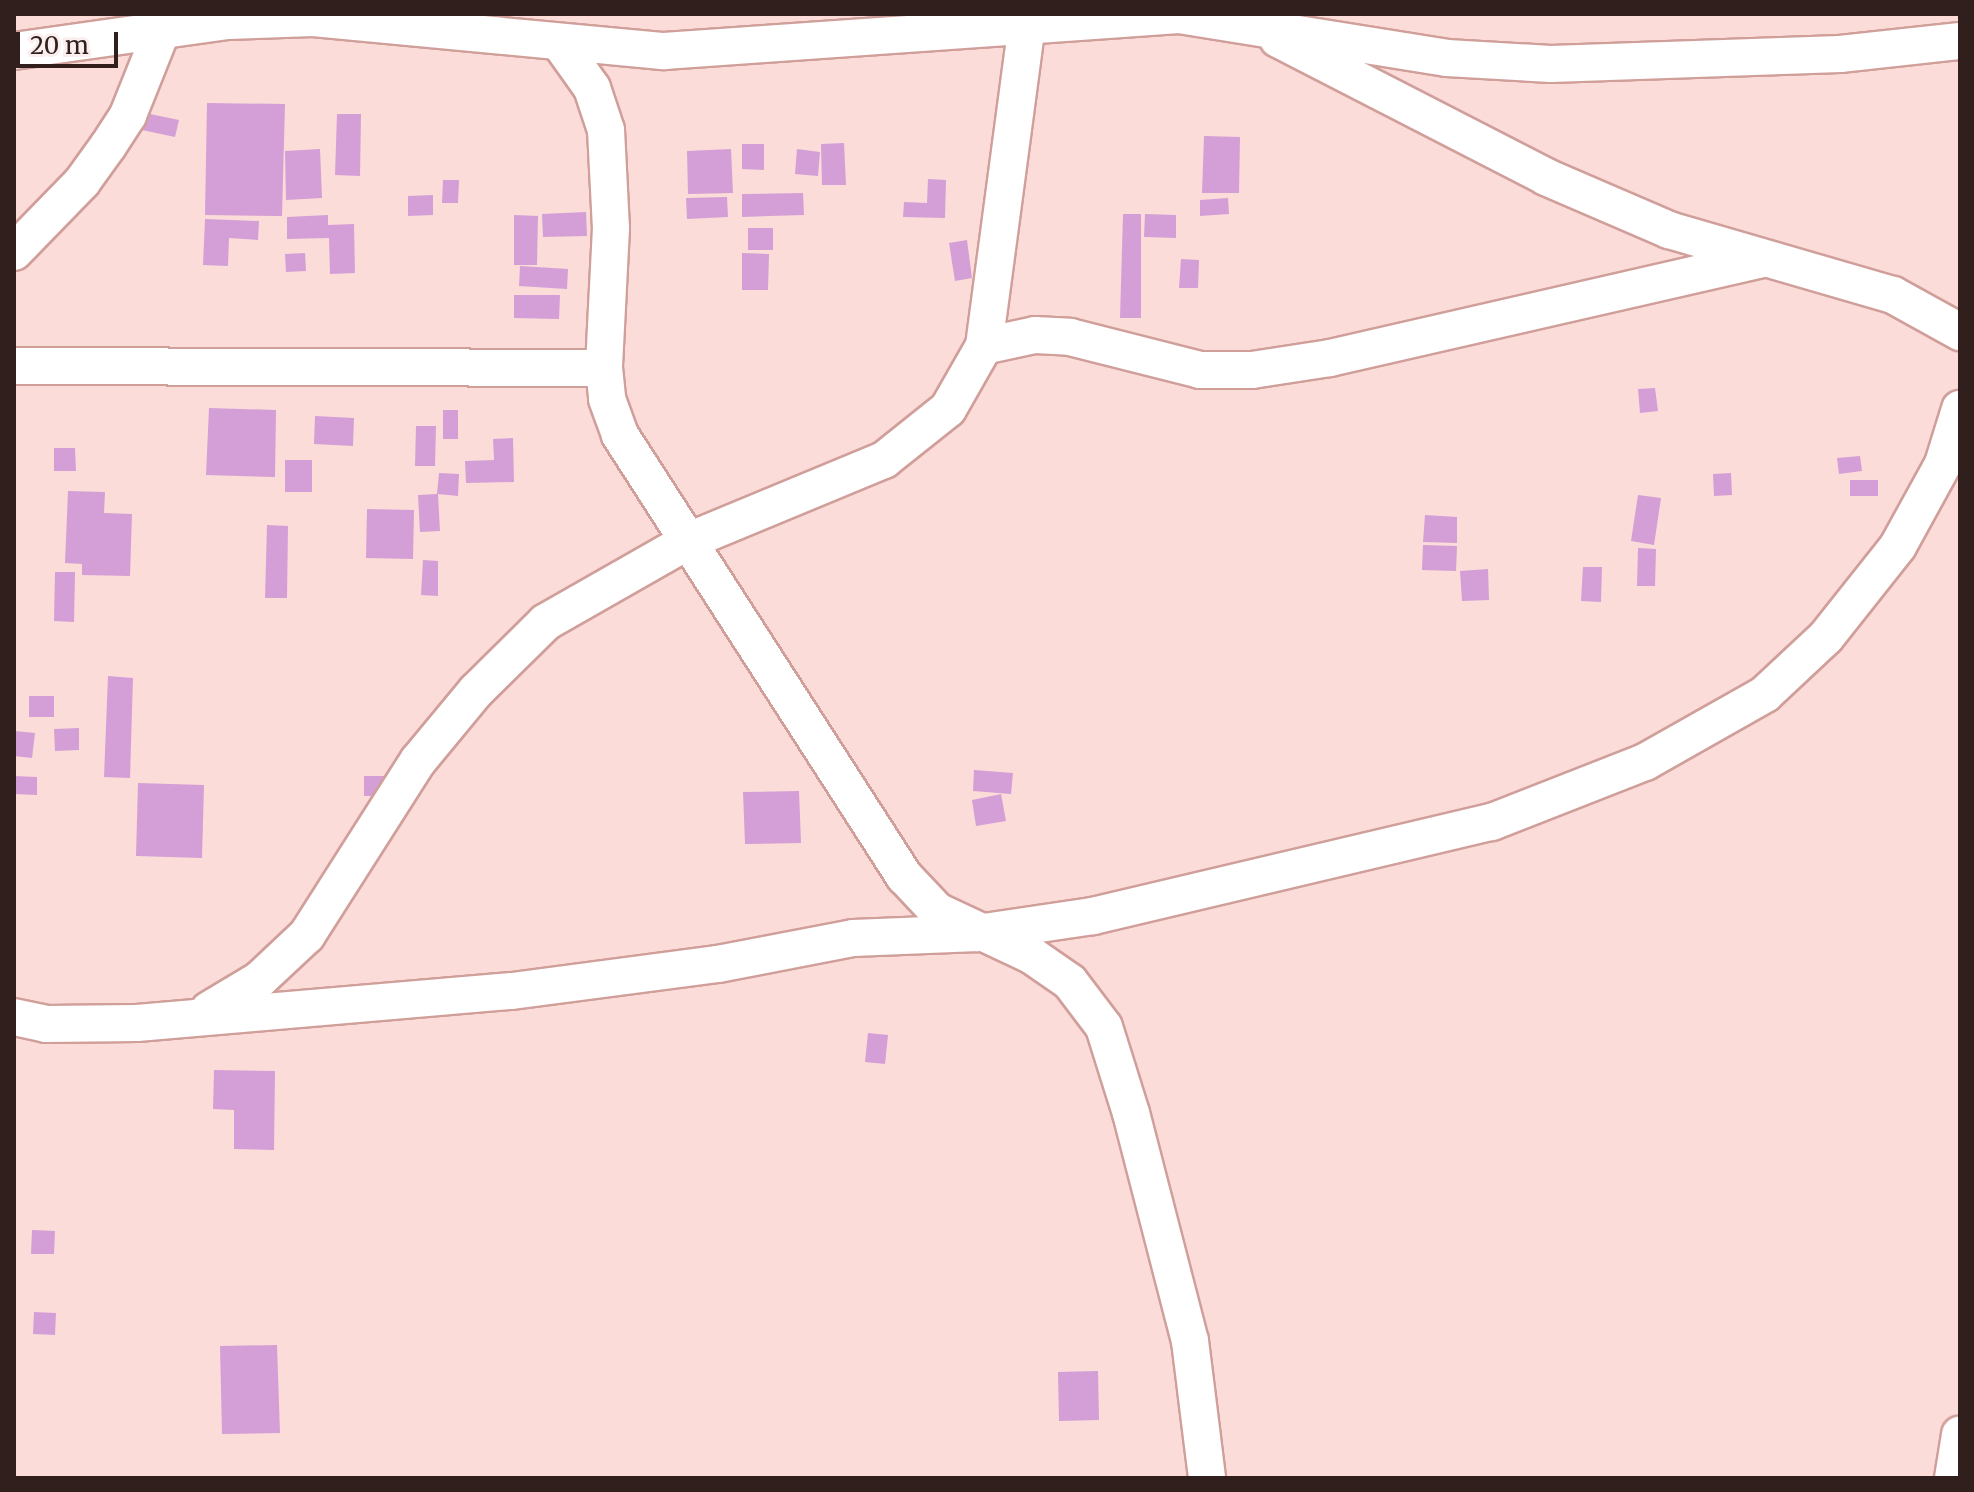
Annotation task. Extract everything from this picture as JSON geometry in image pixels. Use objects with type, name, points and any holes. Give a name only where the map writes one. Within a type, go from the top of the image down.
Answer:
[{"type":"street","points":[[14,51],[228,21],[340,17],[560,43],[664,51],[1139,14],[1243,22],[1447,58],[1551,64],[1840,54],[1960,41]]},
{"type":"street","points":[[1243,22],[1321,65],[1546,177],[1669,230],[1893,295],[1960,332]]},
{"type":"street","points":[[197,1017],[259,980],[307,935],[418,761],[476,691],[536,632],[686,542],[884,460],[948,409],[984,346],[1027,24]]},
{"type":"street","points":[[18,243],[82,182],[122,125],[162,30]]},
{"type":"street","points":[[560,43],[592,88],[606,130],[611,228],[604,368],[607,399],[620,435],[686,542],[904,876],[937,911],[978,933],[1031,955],[1070,982],[1104,1027],[1131,1113],[1190,1341],[1207,1478]]},
{"type":"street","points":[[984,346],[1035,335],[1070,337],[1200,370],[1252,370],[1330,358],[1763,259]]},
{"type":"street","points":[[14,366],[604,368]]},
{"type":"street","points":[[14,1017],[61,1024],[197,1017],[512,991],[718,964],[853,938],[978,933],[1093,916],[1492,822],[1645,762],[1705,732],[1765,694],[1826,637],[1898,546],[1943,464],[1960,409]]},
{"type":"street","points":[[1953,1478],[1960,1435]]},
{"type":"building","points":[[207,103],[285,104],[282,216],[205,215]]},
{"type":"building","points":[[145,113],[179,120],[175,137],[142,130]]},
{"type":"building","points":[[337,114],[361,114],[360,176],[335,175]]},
{"type":"building","points":[[1204,136],[1240,137],[1239,193],[1202,193]]},
{"type":"building","points":[[844,143],[846,185],[822,185],[821,144]]},
{"type":"building","points":[[742,144],[764,144],[764,170],[742,169]]},
{"type":"building","points":[[320,149],[322,198],[286,200],[285,151]]},
{"type":"building","points":[[731,149],[733,193],[688,194],[687,151]]},
{"type":"building","points":[[797,149],[820,152],[818,176],[795,174]]},
{"type":"building","points":[[928,179],[946,180],[945,218],[903,217],[904,202],[927,203]]},
{"type":"building","points":[[443,180],[459,180],[458,203],[442,203]]},
{"type":"building","points":[[803,193],[804,215],[742,217],[742,194]]},
{"type":"building","points":[[433,195],[433,215],[408,216],[408,196]]},
{"type":"building","points":[[727,197],[728,217],[687,219],[686,198]]},
{"type":"building","points":[[1228,198],[1229,214],[1200,216],[1200,200]]},
{"type":"building","points":[[586,212],[587,236],[543,237],[542,214]]},
{"type":"building","points":[[1123,214],[1141,214],[1141,318],[1120,318]]},
{"type":"building","points":[[1145,214],[1176,215],[1176,238],[1144,237]]},
{"type":"building","points":[[328,215],[328,225],[354,224],[355,273],[330,274],[329,238],[287,239],[287,217]]},
{"type":"building","points":[[514,215],[538,216],[537,265],[514,265]]},
{"type":"building","points":[[205,219],[259,221],[258,240],[229,238],[228,266],[203,265]]},
{"type":"building","points":[[748,228],[773,228],[773,250],[748,250]]},
{"type":"building","points":[[967,240],[972,278],[955,281],[949,243]]},
{"type":"building","points":[[305,253],[306,271],[286,272],[285,254]]},
{"type":"building","points":[[742,253],[769,254],[768,290],[742,290]]},
{"type":"building","points":[[1181,259],[1199,260],[1198,288],[1179,288]]},
{"type":"building","points":[[520,266],[568,269],[567,289],[519,286]]},
{"type":"building","points":[[514,295],[560,295],[559,319],[514,318]]},
{"type":"building","points":[[1655,388],[1658,411],[1640,413],[1638,389]]},
{"type":"building","points":[[209,408],[276,410],[275,477],[206,475]]},
{"type":"building","points":[[443,410],[458,410],[458,439],[443,439]]},
{"type":"building","points":[[315,416],[354,418],[353,446],[314,444]]},
{"type":"building","points":[[416,426],[436,426],[435,466],[415,466]]},
{"type":"building","points":[[513,438],[514,482],[466,483],[465,461],[494,460],[493,439]]},
{"type":"building","points":[[54,448],[75,448],[76,471],[54,471]]},
{"type":"building","points":[[1860,456],[1862,471],[1839,474],[1837,458]]},
{"type":"building","points":[[285,460],[312,460],[312,492],[285,492]]},
{"type":"building","points":[[439,473],[459,474],[458,496],[438,494],[440,531],[420,532],[418,495],[437,494]]},
{"type":"building","points":[[1731,473],[1732,495],[1714,496],[1713,474]]},
{"type":"building","points":[[1850,480],[1878,480],[1878,496],[1850,496]]},
{"type":"building","points":[[68,491],[105,492],[104,513],[132,514],[130,576],[82,575],[82,564],[65,563]]},
{"type":"building","points":[[1638,495],[1661,498],[1654,545],[1631,541]]},
{"type":"building","points":[[367,509],[414,510],[413,559],[366,558]]},
{"type":"building","points":[[1425,515],[1457,517],[1457,543],[1423,542]]},
{"type":"building","points":[[267,525],[288,526],[287,598],[265,598]]},
{"type":"building","points":[[1423,545],[1457,546],[1456,571],[1422,570]]},
{"type":"building","points":[[1638,548],[1656,549],[1655,586],[1637,586]]},
{"type":"building","points":[[423,560],[438,561],[438,596],[421,595]]},
{"type":"building","points":[[1583,567],[1602,567],[1601,602],[1581,601]]},
{"type":"building","points":[[1488,569],[1489,600],[1462,601],[1460,571]]},
{"type":"building","points":[[55,572],[75,572],[74,622],[54,621]]},
{"type":"building","points":[[108,676],[133,678],[130,778],[104,777]]},
{"type":"building","points":[[29,696],[54,696],[54,717],[29,717]]},
{"type":"building","points":[[79,728],[79,750],[55,751],[54,729]]},
{"type":"building","points":[[14,731],[35,733],[32,758],[14,756]]},
{"type":"building","points":[[974,770],[1013,773],[1011,794],[973,791]]},
{"type":"building","points":[[14,776],[37,777],[37,795],[14,794]]},
{"type":"building","points":[[364,776],[392,776],[392,796],[364,796]]},
{"type":"building","points":[[138,783],[204,785],[202,858],[136,856]]},
{"type":"building","points":[[799,791],[801,843],[745,844],[743,792]]},
{"type":"building","points":[[1001,794],[1006,821],[976,826],[972,800]]},
{"type":"building","points":[[868,1033],[888,1035],[885,1064],[865,1062]]},
{"type":"building","points":[[214,1070],[275,1071],[274,1150],[234,1149],[234,1110],[213,1109]]},
{"type":"building","points":[[32,1230],[55,1231],[54,1254],[31,1254]]},
{"type":"building","points":[[34,1312],[56,1313],[55,1335],[33,1334]]},
{"type":"building","points":[[277,1345],[280,1433],[222,1434],[220,1346]]},
{"type":"building","points":[[1098,1371],[1099,1420],[1059,1421],[1058,1372]]}]
